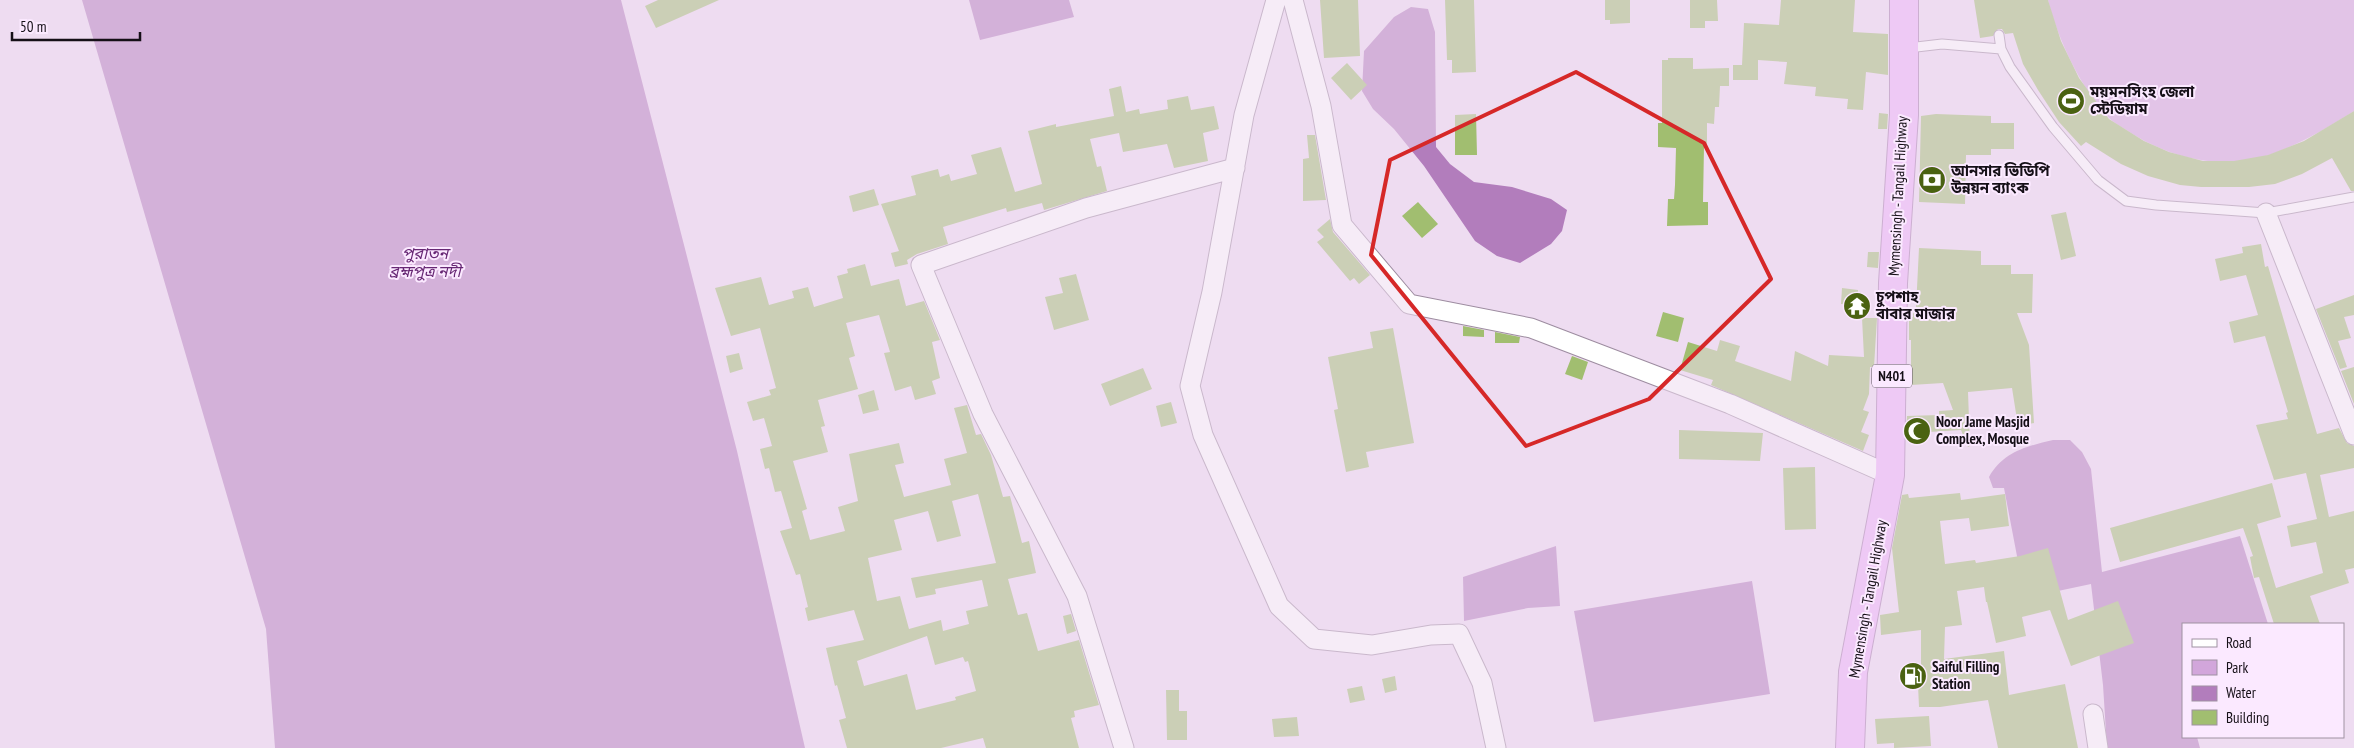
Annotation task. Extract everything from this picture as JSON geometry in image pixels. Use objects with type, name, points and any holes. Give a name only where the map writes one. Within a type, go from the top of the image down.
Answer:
[{"type":"highway","name":"Mymensingh - Tangail Highway","points":[[1850,748],[1853,672],[1890,475],[1893,283],[1904,115],[1904,0]]},
{"type":"street","points":[[1276,0],[1244,115],[1212,292],[1190,386],[1203,435],[1279,606],[1314,639],[1372,645],[1431,635],[1459,634],[1482,683],[1496,748]]},
{"type":"street","points":[[1293,0],[1321,106],[1342,225],[1409,304],[1531,328],[1730,404],[1890,475]]},
{"type":"street","points":[[1124,748],[1077,596],[984,414],[921,265],[1086,208],[1234,168]]},
{"type":"street","points":[[2266,213],[2350,411],[2354,436]]},
{"type":"street","points":[[2093,714],[2098,748]]},
{"type":"lane","points":[[1998,35],[2001,48],[2010,67],[2053,127],[2098,180],[2126,201],[2156,206],[2266,213],[2354,198]]},
{"type":"lane","points":[[1903,49],[1942,44],[2001,48]]},
{"type":"highlighted area","points":[[1576,72],[1704,143],[1771,279],[1649,399],[1526,446],[1371,255],[1390,160]]},
{"type":"green space","points":[[2048,0],[2354,0],[2354,111],[2302,141],[2269,155],[2251,160],[2214,162],[2178,155],[2144,140],[2116,123],[2099,107],[2080,79],[2072,63],[2052,15]]},
{"type":"water","name":"পুরাতন ব্রহ্মপুত্র নদী","points":[[82,0],[621,0],[737,451],[805,748],[275,748],[266,629]]},
{"type":"water","points":[[969,0],[1069,0],[1074,17],[980,40]]},
{"type":"water","points":[[1411,7],[1428,9],[1435,32],[1436,147],[1450,164],[1474,182],[1512,187],[1551,199],[1567,210],[1562,231],[1551,244],[1520,263],[1497,256],[1475,241],[1424,166],[1394,129],[1373,109],[1362,91],[1364,51],[1394,17]]},
{"type":"water","points":[[2053,440],[2070,440],[2082,452],[2091,469],[2102,572],[2240,536],[2268,623],[2182,623],[2182,738],[2197,738],[2200,748],[2107,748],[2103,685],[2091,584],[2025,598],[2004,488],[1993,488],[1989,477],[2001,462],[2016,451]]},
{"type":"water","points":[[1556,546],[1560,606],[1528,608],[1464,621],[1463,577]]},
{"type":"water","points":[[1752,581],[1770,694],[1594,722],[1574,611]]},
{"type":"building","points":[[658,0],[719,0],[656,28],[645,6]]},
{"type":"building","points":[[1320,0],[1358,0],[1360,56],[1324,58]]},
{"type":"building","points":[[1445,0],[1474,0],[1476,72],[1452,73],[1452,60],[1447,60]]},
{"type":"building","points":[[1605,0],[1630,0],[1630,23],[1610,24],[1610,20],[1605,20]]},
{"type":"building","points":[[1690,0],[1717,0],[1718,21],[1705,21],[1705,28],[1690,28]]},
{"type":"building","points":[[1781,0],[1855,0],[1853,32],[1888,34],[1888,75],[1866,72],[1863,110],[1847,109],[1848,99],[1815,96],[1816,87],[1784,84],[1787,62],[1758,60],[1758,80],[1733,80],[1733,65],[1742,65],[1744,23],[1779,25]]},
{"type":"building","name":"ময়মনসিংহ জেলা স্টেডিয়াম","points":[[1974,0],[2048,0],[2061,41],[2079,78],[2109,119],[2144,141],[2169,152],[2203,161],[2234,161],[2268,155],[2304,141],[2354,111],[2354,191],[2351,191],[2332,158],[2302,174],[2275,184],[2249,187],[2201,187],[2180,185],[2148,176],[2121,164],[2086,142],[2081,146],[2059,122],[2038,90],[2023,64],[2013,33],[2005,34],[2002,29],[1998,29],[1993,36],[1980,38]]},
{"type":"building","points":[[1668,58],[1693,58],[1693,69],[1729,68],[1729,86],[1720,86],[1719,107],[1715,107],[1714,124],[1707,123],[1707,146],[1704,146],[1703,202],[1708,202],[1708,225],[1667,226],[1668,199],[1674,199],[1676,148],[1658,147],[1658,123],[1662,123],[1662,60],[1668,60]]},
{"type":"building","points":[[1347,63],[1367,85],[1351,100],[1331,78]]},
{"type":"building","points":[[1121,86],[1126,112],[1139,109],[1140,114],[1168,109],[1167,100],[1188,96],[1191,110],[1214,106],[1219,129],[1203,133],[1208,161],[1174,168],[1167,144],[1123,152],[1119,133],[1090,139],[1097,167],[1101,166],[1107,191],[1044,210],[1042,203],[1007,212],[1006,208],[943,227],[948,244],[917,254],[907,260],[908,264],[895,267],[891,253],[899,251],[881,204],[916,195],[911,176],[938,169],[940,177],[949,174],[951,181],[977,174],[971,155],[1001,147],[1015,192],[1042,184],[1028,131],[1056,124],[1056,127],[1114,116],[1109,89]]},
{"type":"building","points":[[1879,113],[1888,114],[1887,129],[1878,129]]},
{"type":"building","points":[[1476,114],[1477,155],[1455,155],[1455,115]]},
{"type":"building","points":[[1936,114],[1991,116],[1991,123],[2014,123],[2014,149],[1991,149],[1991,155],[1966,155],[1965,204],[1919,202],[1921,116]]},
{"type":"building","points":[[1307,135],[1315,135],[1326,200],[1303,201],[1303,159],[1309,158]]},
{"type":"building","points":[[874,189],[879,205],[853,212],[849,196]]},
{"type":"building","points":[[1418,202],[1438,224],[1422,238],[1402,216]]},
{"type":"building","points":[[2066,212],[2076,256],[2061,260],[2051,215]]},
{"type":"building","points":[[1330,219],[1333,232],[1370,275],[1359,284],[1354,278],[1350,281],[1317,242],[1324,237],[1317,230]]},
{"type":"building","points":[[2261,244],[2265,267],[2268,266],[2317,434],[2339,428],[2347,443],[2354,446],[2354,468],[2320,475],[2329,517],[2354,511],[2354,568],[2345,570],[2349,583],[2310,596],[2320,623],[2274,623],[2259,577],[2254,578],[2250,557],[2253,556],[2243,528],[2120,562],[2110,528],[2272,483],[2281,517],[2257,524],[2276,588],[2323,573],[2316,542],[2291,547],[2287,526],[2317,519],[2306,473],[2274,480],[2256,425],[2288,419],[2286,413],[2288,412],[2265,336],[2234,343],[2229,322],[2258,315],[2246,275],[2220,281],[2215,259],[2243,253],[2242,247]]},
{"type":"building","points":[[1919,248],[1981,251],[1981,265],[2011,265],[2011,274],[2033,274],[2032,313],[2017,313],[2029,345],[2034,423],[2018,426],[2012,388],[1968,392],[1970,446],[1968,447],[1961,430],[1929,432],[1929,436],[1906,437],[1907,416],[1939,415],[1939,411],[1953,410],[1943,383],[1911,385],[1909,317],[1913,317],[1913,308],[1916,308]]},
{"type":"building","points":[[1868,252],[1879,252],[1878,268],[1867,267]]},
{"type":"building","points":[[865,264],[871,286],[899,279],[906,306],[924,301],[940,340],[932,342],[940,378],[932,381],[936,394],[915,400],[911,386],[895,391],[884,353],[890,352],[879,315],[846,323],[855,356],[849,358],[858,389],[818,400],[825,426],[821,427],[828,452],[793,461],[807,509],[802,511],[810,540],[845,531],[838,507],[858,501],[849,454],[899,443],[904,463],[895,465],[904,497],[951,485],[944,459],[967,453],[954,408],[967,405],[976,435],[981,434],[991,455],[1003,497],[1010,496],[1022,543],[1029,541],[1036,573],[1008,579],[1018,615],[1027,613],[1038,651],[1079,640],[1099,705],[1074,711],[1075,717],[1071,718],[1079,748],[986,748],[983,738],[941,748],[847,748],[839,720],[846,718],[837,685],[835,686],[826,648],[864,640],[854,610],[808,621],[805,608],[808,607],[800,574],[796,575],[780,531],[792,528],[781,491],[775,492],[769,468],[765,469],[760,449],[772,446],[764,418],[753,421],[747,402],[771,395],[769,390],[776,388],[760,328],[731,336],[715,288],[761,277],[769,305],[794,298],[792,291],[808,287],[814,307],[843,298],[837,276],[848,273],[847,269]],"holes":[[[978,494],[996,563],[911,578],[916,598],[936,594],[935,589],[982,580],[988,606],[966,611],[969,624],[943,631],[941,620],[909,629],[900,596],[877,601],[868,558],[902,550],[894,520],[928,511],[937,542],[961,536],[952,501]],[[927,636],[935,665],[963,657],[965,662],[968,661],[976,691],[955,697],[956,700],[916,710],[907,674],[864,686],[857,661]]]},
{"type":"building","points":[[1076,274],[1089,320],[1054,330],[1045,297],[1063,293],[1059,278]]},
{"type":"building","points":[[1842,288],[1858,290],[1857,305],[1841,304]]},
{"type":"building","points":[[2354,295],[2354,315],[2344,317],[2351,338],[2338,341],[2347,367],[2340,369],[2316,309]]},
{"type":"building","points":[[1663,312],[1684,318],[1678,342],[1656,336]]},
{"type":"building","points":[[1862,318],[1877,318],[1874,367],[1870,367],[1869,394],[1863,410],[1869,412],[1861,432],[1869,435],[1863,451],[1711,385],[1713,380],[1680,370],[1688,342],[1717,351],[1720,340],[1740,346],[1735,361],[1791,381],[1795,351],[1828,366],[1829,355],[1864,357]]},
{"type":"building","points":[[1463,326],[1484,330],[1484,337],[1463,336]]},
{"type":"building","points":[[1393,328],[1414,443],[1366,452],[1369,467],[1346,472],[1334,410],[1338,409],[1328,357],[1373,348],[1370,332]]},
{"type":"building","points":[[1495,332],[1520,337],[1519,343],[1495,343]]},
{"type":"building","points":[[739,353],[743,369],[730,373],[726,356]]},
{"type":"building","points":[[1572,356],[1588,362],[1582,380],[1565,374]]},
{"type":"building","points":[[2354,367],[2354,404],[2341,371]]},
{"type":"building","points":[[1143,368],[1152,389],[1110,406],[1101,384]]},
{"type":"building","points":[[874,390],[879,410],[863,414],[858,395]]},
{"type":"building","points":[[1171,402],[1177,423],[1161,427],[1156,406]]},
{"type":"building","points":[[1679,430],[1763,433],[1760,461],[1679,459]]},
{"type":"building","points":[[1815,467],[1816,529],[1785,530],[1783,468]]},
{"type":"building","points":[[1960,493],[1961,500],[2005,494],[2009,526],[1971,531],[1969,518],[1940,521],[1945,564],[1975,560],[1976,563],[2020,556],[2048,548],[2068,620],[2118,601],[2134,643],[2071,666],[2050,610],[2022,617],[2026,636],[1996,643],[1984,587],[1957,591],[1962,625],[1945,627],[1944,659],[2004,651],[2009,695],[2065,684],[2078,748],[1998,748],[1988,700],[1940,707],[1919,707],[1918,685],[1907,684],[1907,670],[1921,670],[1921,630],[1881,635],[1880,615],[1899,612],[1892,548],[1902,495],[1908,494],[1909,498]]},
{"type":"building","points":[[1071,614],[1076,631],[1067,634],[1063,616]]},
{"type":"building","points":[[1395,676],[1397,690],[1385,693],[1382,679]]},
{"type":"building","points":[[1362,686],[1365,700],[1350,703],[1347,689]]},
{"type":"building","points":[[1166,690],[1179,690],[1179,711],[1187,711],[1187,740],[1167,740]]},
{"type":"building","points":[[1929,716],[1931,746],[1894,748],[1894,743],[1877,744],[1875,719]]},
{"type":"building","points":[[1297,717],[1299,736],[1274,737],[1272,719]]},
{"type":"place","name":"ময়মনসিংহ জেলা স্টেডিয়াম","points":[[2071,101]]},
{"type":"place","name":"আনসার ভিডিপি উন্নয়ন ব্যাংক","points":[[1932,180]]},
{"type":"place","name":"চুপশাহ বাবার মাজার","points":[[1857,306]]},
{"type":"place","name":"Noor Jame Masjid Complex, Mosque","points":[[1917,431]]},
{"type":"place","name":"Saiful Filling Station","points":[[1913,676]]}]
